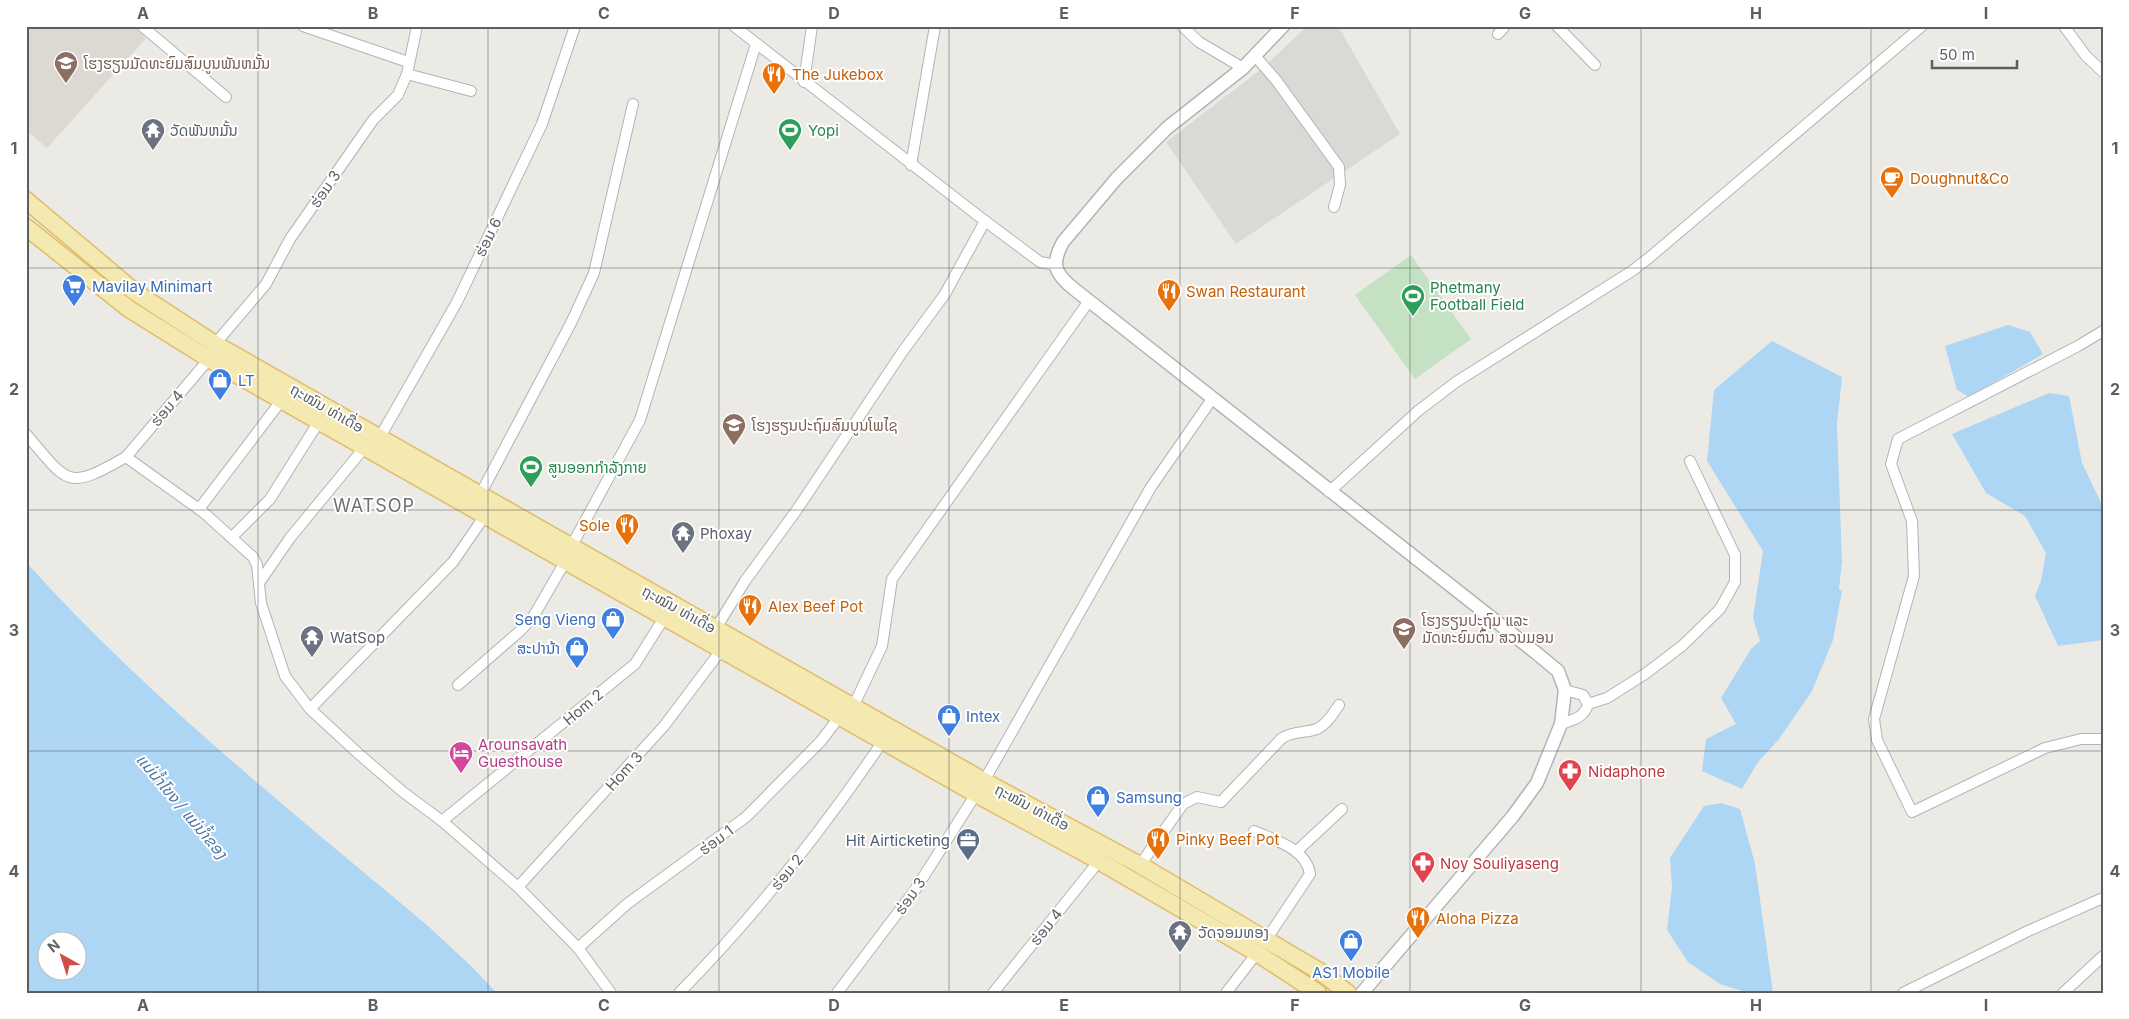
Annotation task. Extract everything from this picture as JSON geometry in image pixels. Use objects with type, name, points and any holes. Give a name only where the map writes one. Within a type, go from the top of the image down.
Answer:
[{"type":"main road","name":"ຖະໝົນ ທ່າເດື່ອ","points":[[26,200],[135,292],[212,352],[281,402],[484,517],[568,555],[980,788],[1099,861],[1262,946],[1319,972],[1348,993]]},
{"type":"main road","name":"ຖະໝົນ ທ່າເດື່ອ","points":[[26,227],[128,309],[380,438],[480,495],[664,618],[711,635],[722,649],[846,711],[883,741],[1140,865],[1262,946],[1318,993]]},
{"type":"street","points":[[142,26],[226,97]]},
{"type":"street","points":[[303,26],[408,62]]},
{"type":"street","name":"ຮ່ອມ 3","points":[[212,352],[266,284],[290,239],[373,120],[398,95],[407,74],[417,26]]},
{"type":"street","name":"ຮ່ອມ 6","points":[[380,438],[457,302],[542,124],[575,26]]},
{"type":"street","points":[[734,26],[747,31],[756,44],[804,82],[1040,262],[1055,265]]},
{"type":"street","points":[[804,82],[812,26]]},
{"type":"street","points":[[911,165],[935,26]]},
{"type":"street","points":[[1182,26],[1199,42],[1243,68]]},
{"type":"street","points":[[1282,26],[1256,57],[1167,128],[1117,178],[1063,242],[1055,265],[1064,281],[1558,671],[1566,690],[1561,724],[1537,783],[1513,816],[1362,993]]},
{"type":"street","points":[[1558,26],[1595,65]]},
{"type":"street","points":[[1329,492],[1418,411],[1456,382],[1638,266],[1922,26]]},
{"type":"street","points":[[2064,26],[2086,56],[2103,72]]},
{"type":"street","points":[[458,685],[520,631],[533,617],[640,420],[756,44]]},
{"type":"street","points":[[1256,57],[1276,80],[1339,167],[1340,184],[1334,207]]},
{"type":"street","points":[[407,74],[470,91]]},
{"type":"street","points":[[480,495],[571,323],[594,273],[633,104]]},
{"type":"street","points":[[711,635],[745,581],[796,511],[903,351],[944,294],[985,221]]},
{"type":"street","name":"ຮ່ອມ 1","points":[[578,948],[627,904],[746,817],[821,740],[846,711],[882,646],[892,579],[1089,301]]},
{"type":"street","points":[[2103,331],[2070,351],[1898,439],[1891,464],[1912,520],[1914,576],[1874,719],[1877,740],[1912,812],[2045,748],[2081,738],[2103,739]]},
{"type":"street","name":"ຮ່ອມ 4","points":[[126,457],[212,352]]},
{"type":"street","name":"ຮ່ອມ 3","points":[[837,993],[915,890],[980,788],[1151,487],[1212,399]]},
{"type":"street","points":[[199,509],[281,402]]},
{"type":"street","points":[[232,537],[270,499],[318,423]]},
{"type":"street","points":[[26,434],[59,472],[76,479],[94,475],[126,457],[199,509],[253,557],[257,565],[261,603],[285,676],[310,708],[403,792],[442,821],[518,887],[578,948],[611,993]]},
{"type":"street","points":[[259,583],[290,538],[364,448],[380,438]]},
{"type":"street","points":[[1588,704],[1607,698],[1645,674],[1682,646],[1720,609],[1736,582],[1735,554],[1690,461]]},
{"type":"street","points":[[310,708],[453,562],[484,517]]},
{"type":"street","name":"Hom 2","points":[[442,821],[635,664],[664,618]]},
{"type":"street","name":"Hom 3","points":[[518,887],[664,726],[722,649]]},
{"type":"street","points":[[1561,724],[1579,717],[1587,711],[1588,704],[1583,695],[1566,690]]},
{"type":"street","points":[[1140,865],[1183,804],[1197,797],[1221,802],[1282,738],[1293,733],[1316,729],[1326,723],[1339,706]]},
{"type":"street","name":"ຮ່ອມ 2","points":[[679,993],[724,948],[795,863],[883,741]]},
{"type":"street","points":[[1297,851],[1342,809]]},
{"type":"street","points":[[1226,993],[1262,946],[1310,874],[1308,866],[1297,851],[1254,830]]},
{"type":"street","name":"ຮ່ອມ 4","points":[[993,993],[1099,861]]},
{"type":"street","points":[[1903,993],[2028,931],[2103,898]]},
{"type":"street","points":[[2063,993],[2103,956]]},
{"type":"shaded area","name":"ໂຮງຮຽນມັດທະຍົມສົມບູນພັນຫມັ້ນ","points":[[29,26],[132,26],[146,38],[47,148],[26,130],[26,29]]},
{"type":"shaded area","points":[[1307,26],[1338,26],[1400,134],[1236,244],[1166,142],[1264,67]]},
{"type":"green space","name":"Phetmany Football Field","points":[[1411,255],[1471,339],[1415,379],[1355,295]]},
{"type":"water","points":[[2008,325],[2030,332],[2043,354],[1969,397],[1957,390],[1945,346]]},
{"type":"water","points":[[1772,341],[1842,377],[1837,424],[1842,561],[1839,589],[1842,591],[1833,640],[1812,691],[1779,739],[1758,762],[1742,789],[1702,771],[1706,739],[1736,724],[1721,698],[1751,649],[1760,641],[1753,618],[1763,551],[1707,461],[1714,390]]},
{"type":"water","points":[[2049,393],[2069,396],[2082,463],[2103,507],[2103,640],[2058,646],[2035,596],[2041,581],[2046,553],[2025,516],[1986,493],[1952,434]]},
{"type":"water","name":"แม่น้ำโขง / ແມ່ນ້ຳຂອງ","points":[[26,562],[72,612],[170,706],[220,751],[428,926],[497,993],[26,993]]},
{"type":"water","points":[[1721,803],[1740,809],[1755,864],[1773,993],[1749,993],[1720,984],[1688,962],[1667,930],[1672,887],[1670,858],[1704,806]]},
{"type":"place","name":"ໂຮງຮຽນມັດທະຍົມສົມບູນພັນຫມັ້ນ","points":[[66,84]]},
{"type":"place","name":"The Jukebox","points":[[774,95]]},
{"type":"place","name":"ວັດພັນຫມັ້ນ","points":[[153,151]]},
{"type":"place","name":"Yopi","points":[[790,151]]},
{"type":"place","name":"Doughnut&Co","points":[[1892,199]]},
{"type":"place","name":"Mavilay Minimart","points":[[74,307]]},
{"type":"place","name":"Swan Restaurant","points":[[1169,312]]},
{"type":"place","name":"Phetmany Football Field","points":[[1413,317]]},
{"type":"place","name":"LT","points":[[220,401]]},
{"type":"place","name":"ໂຮງຮຽນປະຖົມສົມບູນໂພໄຊ","points":[[734,446]]},
{"type":"place","name":"ສູນອອກກຳລັງກາຍ","points":[[531,488]]},
{"type":"place","name":"Sole","points":[[627,546]]},
{"type":"place","name":"Phoxay","points":[[683,554]]},
{"type":"place","name":"Alex Beef Pot","points":[[750,627]]},
{"type":"place","name":"Seng Vieng","points":[[613,640]]},
{"type":"place","name":"ໂຮງຮຽນປະຖົມ ແລະ ມັດທະຍົມຕົ້ນ ສວນມອນ","points":[[1404,650]]},
{"type":"place","name":"WatSop","points":[[312,658]]},
{"type":"place","name":"ສະປານ້າ","points":[[577,669]]},
{"type":"place","name":"Intex","points":[[949,737]]},
{"type":"place","name":"Arounsavath Guesthouse","points":[[461,774]]},
{"type":"place","name":"Nidaphone","points":[[1570,792]]},
{"type":"place","name":"Samsung","points":[[1098,818]]},
{"type":"place","name":"Pinky Beef Pot","points":[[1158,860]]},
{"type":"place","name":"Hit Airticketing","points":[[968,861]]},
{"type":"place","name":"Noy Souliyaseng","points":[[1423,884]]},
{"type":"place","name":"Aloha Pizza","points":[[1418,939]]},
{"type":"place","name":"ວັດຈອມທອງ","points":[[1180,953]]},
{"type":"place","name":"AS1 Mobile","points":[[1351,962]]},
{"type":"district","name":"WATSOP","points":[[374,505]]}]
